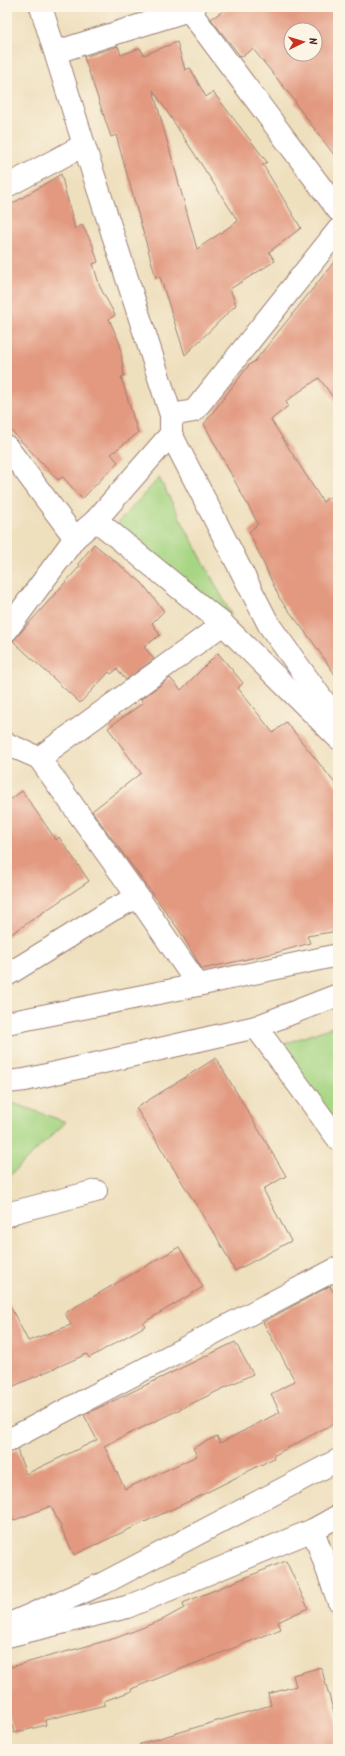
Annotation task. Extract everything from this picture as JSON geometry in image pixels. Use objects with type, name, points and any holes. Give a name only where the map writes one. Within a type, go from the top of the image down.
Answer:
[{"type":"street","points":[[41,7],[171,424],[269,625],[338,721]]},
{"type":"street","points":[[56,52],[192,9],[338,210]]},
{"type":"street","points":[[7,186],[84,146]]},
{"type":"street","points":[[7,630],[75,538],[96,520],[171,424],[194,411],[338,230]]},
{"type":"street","points":[[7,448],[75,538]]},
{"type":"street","points":[[96,520],[223,624],[338,738]]},
{"type":"street","points":[[39,758],[223,624]]},
{"type":"street","points":[[7,744],[39,758],[138,897],[198,985]]},
{"type":"street","points":[[7,975],[112,910],[138,897]]},
{"type":"street","points":[[7,1023],[198,985],[338,955]]},
{"type":"street","points":[[7,1082],[25,1080],[256,1027],[338,995]]},
{"type":"street","points":[[256,1027],[338,1139]]},
{"type":"street","points":[[7,1216],[14,1212],[96,1191]]},
{"type":"street","points":[[7,1441],[338,1268]]},
{"type":"street","points":[[7,1625],[104,1583],[338,1460]]},
{"type":"street","points":[[7,1636],[127,1607],[313,1530],[338,1516]]},
{"type":"street","points":[[313,1530],[338,1600]]},
{"type":"green space","points":[[159,478],[232,616],[116,525]]},
{"type":"green space","points":[[338,1025],[338,1125],[278,1046]]},
{"type":"green space","points":[[7,1101],[66,1122],[7,1178]]},
{"type":"building","points":[[229,7],[338,7],[338,160],[295,103],[296,102],[253,49],[241,57],[211,19]]},
{"type":"building","points":[[177,42],[185,70],[190,68],[206,97],[213,92],[267,162],[263,165],[301,228],[269,252],[275,261],[230,289],[236,305],[185,355],[160,277],[156,278],[116,135],[111,137],[84,57],[118,46],[121,55],[140,48],[144,55]],"holes":[[[153,90],[238,221],[197,249]]]},
{"type":"building","points":[[61,174],[75,229],[82,225],[92,243],[98,262],[93,264],[100,287],[115,315],[109,319],[120,344],[124,376],[121,377],[138,433],[111,454],[118,462],[82,499],[63,477],[58,480],[7,426],[7,207]]},
{"type":"building","points":[[338,257],[338,404],[319,378],[286,401],[288,406],[271,420],[323,502],[329,497],[338,508],[338,679],[312,641],[280,599],[249,532],[258,524],[204,424],[249,365],[255,361]]},
{"type":"building","points":[[94,544],[142,583],[164,611],[152,623],[160,635],[144,647],[154,659],[126,680],[117,669],[111,674],[109,672],[80,703],[13,641],[80,566],[78,564]]},
{"type":"building","points":[[218,653],[243,683],[238,688],[273,733],[286,722],[338,787],[338,931],[307,936],[310,943],[279,952],[202,969],[179,930],[92,811],[141,773],[108,728],[143,703],[141,699],[170,678],[181,690]]},
{"type":"building","points":[[22,791],[56,840],[59,837],[89,881],[7,937],[7,802]]},
{"type":"building","points":[[216,1058],[286,1176],[263,1189],[291,1241],[235,1271],[214,1232],[136,1108]]},
{"type":"building","points":[[179,1247],[203,1287],[143,1323],[145,1326],[89,1358],[87,1354],[7,1389],[7,1300],[28,1341],[71,1325],[65,1313]]},
{"type":"building","points":[[330,1286],[338,1301],[338,1421],[273,1456],[274,1458],[198,1497],[74,1555],[51,1506],[7,1523],[7,1453],[17,1450],[26,1474],[97,1440],[84,1415],[235,1342],[253,1374],[104,1446],[125,1489],[197,1456],[193,1448],[217,1436],[220,1443],[280,1412],[271,1394],[295,1381],[263,1322]]},
{"type":"building","points":[[286,1561],[308,1608],[278,1622],[281,1629],[131,1689],[132,1691],[104,1701],[105,1705],[45,1720],[46,1725],[14,1733],[7,1707],[7,1668],[116,1638],[162,1620],[184,1608],[183,1603]]},
{"type":"building","points":[[321,1667],[338,1727],[338,1742],[312,1749],[141,1749],[140,1744],[271,1705],[268,1694],[296,1686],[293,1675]]}]
